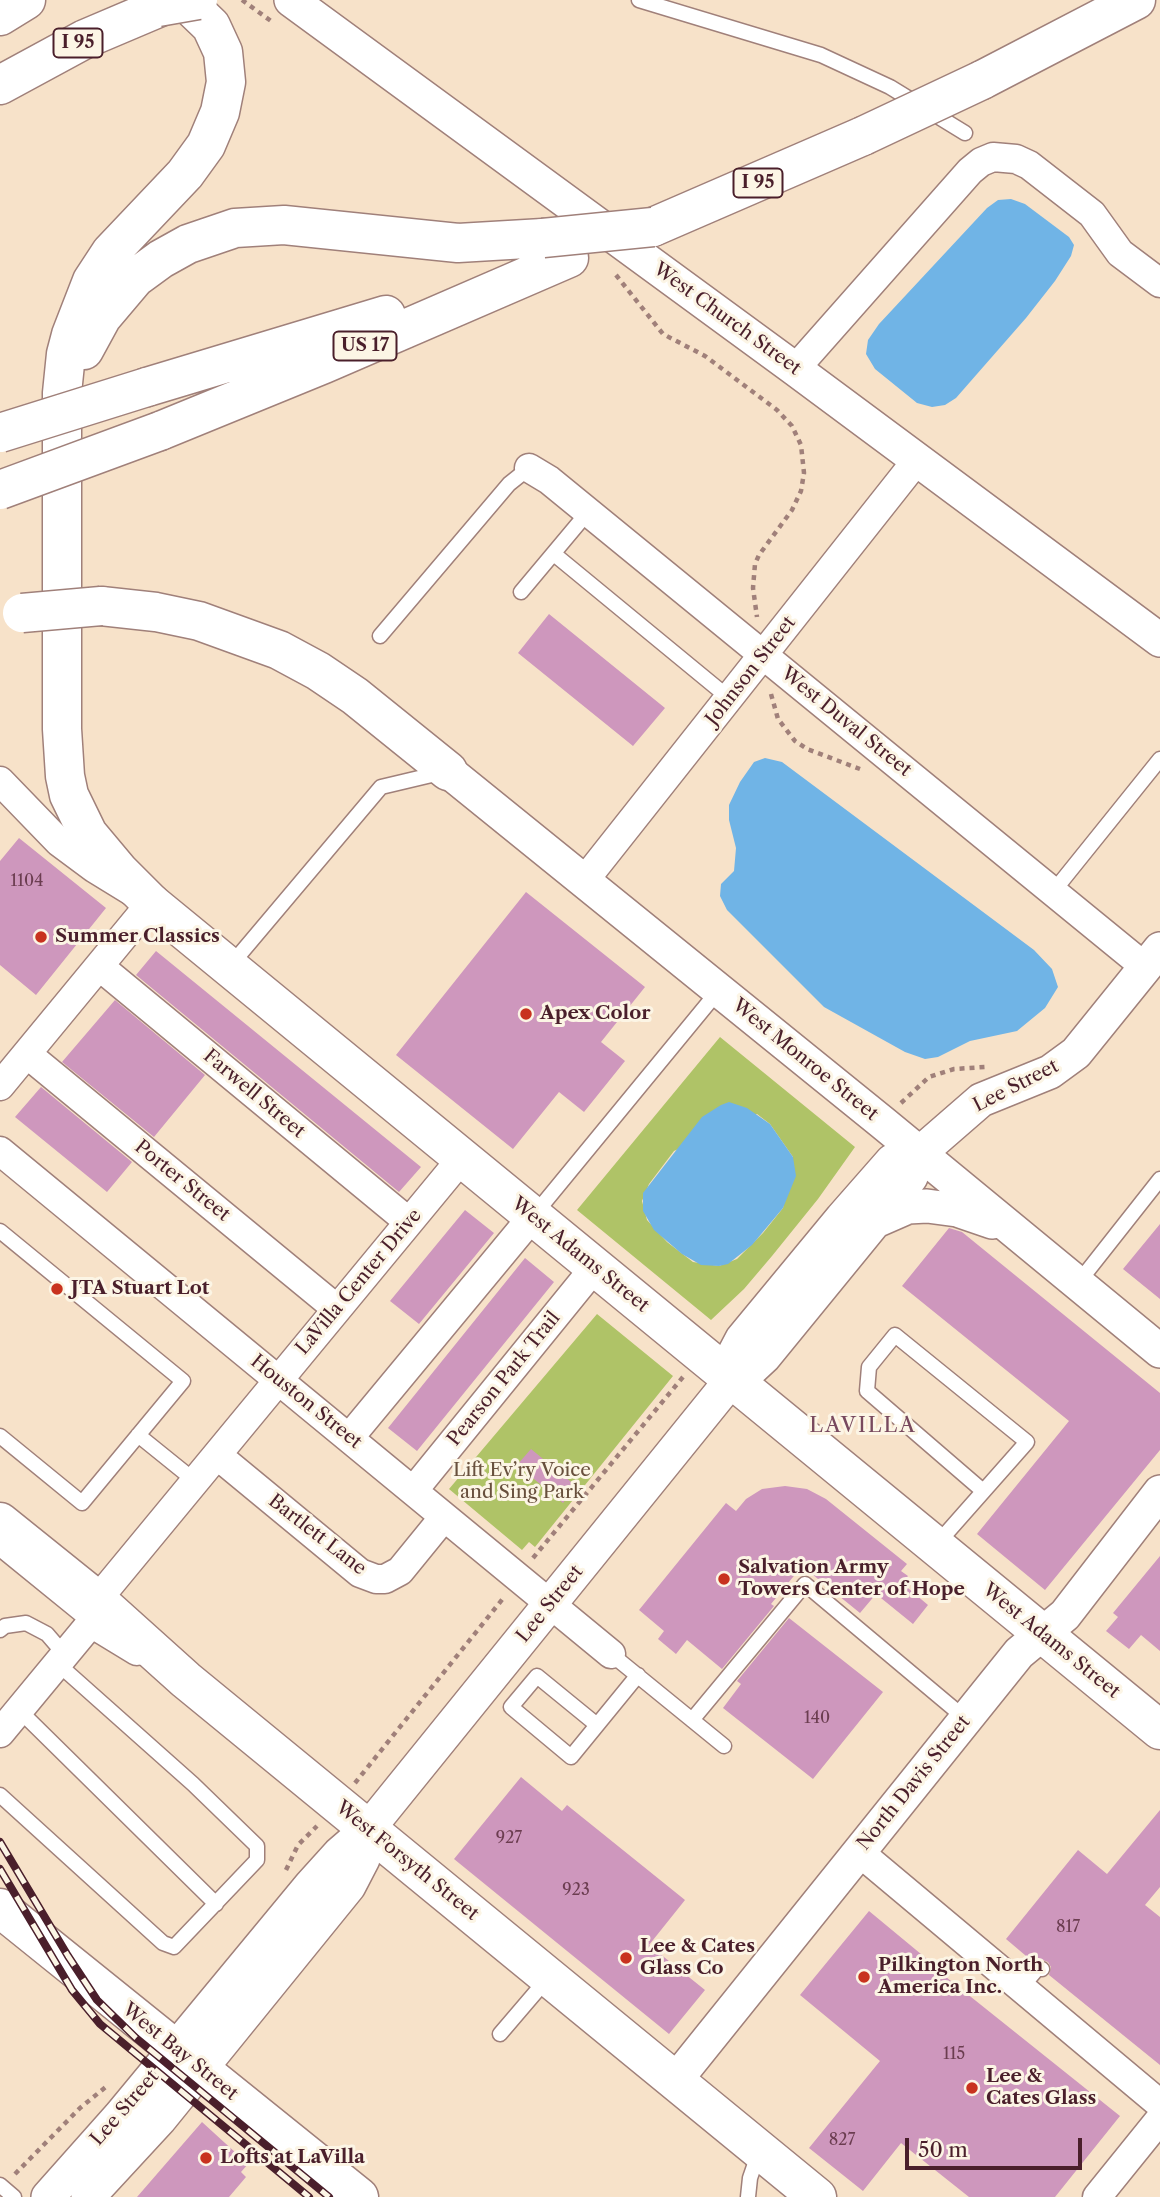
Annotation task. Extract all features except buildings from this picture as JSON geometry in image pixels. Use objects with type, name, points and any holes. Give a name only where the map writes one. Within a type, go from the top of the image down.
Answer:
[{"type":"main road","points":[[0,16],[26,0]]},
{"type":"main road","points":[[173,2],[198,0]]},
{"type":"main road","points":[[151,903],[119,872],[88,834],[77,815],[65,776],[62,729],[62,394],[66,354],[88,289],[111,252],[185,174],[206,145],[220,112],[226,82],[223,52],[211,26],[173,2]]},
{"type":"main road","name":"I 95","points":[[0,85],[73,45],[173,2]]},
{"type":"main road","name":"I 95","points":[[556,248],[653,227],[863,136],[982,80],[1134,3]]},
{"type":"main road","points":[[62,436],[76,369],[102,317],[124,288],[147,268],[204,237],[235,228],[269,225],[458,243],[556,248]]},
{"type":"main road","points":[[0,433],[448,297],[556,248]]},
{"type":"main road","name":"US 17","points":[[0,490],[160,431],[324,364],[556,248]]},
{"type":"main road","points":[[11,615],[102,606],[156,612],[199,621],[279,650],[318,671],[355,696],[448,771]]},
{"type":"main road","name":"West Adams Street","points":[[151,903],[1160,1730]]},
{"type":"main road","name":"West Forsyth Street","points":[[0,1522],[94,1612],[186,1680],[817,2197]]},
{"type":"main road","name":"West Bay Street","points":[[0,1908],[359,2197]]},
{"type":"street","name":"West Church Street","points":[[291,0],[1160,640]]},
{"type":"street","points":[[795,369],[970,171],[988,159],[1000,156],[1029,165],[1086,209],[1098,220],[1120,253],[1160,283]]},
{"type":"street","name":"Johnson Street","points":[[584,881],[917,460]]},
{"type":"street","name":"West Duval Street","points":[[529,468],[549,480],[1053,892],[1155,965]]},
{"type":"street","name":"West Monroe Street","points":[[448,771],[1160,1351]]},
{"type":"street","name":"West Adams Street","points":[[0,781],[59,842],[94,868],[151,903]]},
{"type":"street","points":[[0,1086],[151,903]]},
{"type":"street","name":"Lee Street","points":[[48,2197],[188,2058],[311,1885],[339,1854],[368,1829],[732,1379],[748,1371],[764,1357],[911,1177],[920,1153],[981,1100],[1005,1088],[1043,1076],[1070,1058],[1155,965]]},
{"type":"street","name":"Farwell Street","points":[[99,966],[409,1222]]},
{"type":"street","name":"Porter Street","points":[[27,1054],[337,1309]]},
{"type":"street","name":"Houston Street","points":[[0,1151],[611,1654]]},
{"type":"street","name":"Lee Street","points":[[732,1379],[733,1356],[742,1339],[842,1217],[892,1161],[904,1154],[920,1153]]},
{"type":"street","name":"LaVilla Center Drive","points":[[0,1733],[61,1659],[195,1481],[462,1158]]},
{"type":"street","points":[[874,1222],[908,1207],[942,1206],[972,1214],[1016,1232]]},
{"type":"street","points":[[349,1438],[533,1216]]},
{"type":"street","name":"Pearson Park Trail","points":[[413,1491],[595,1267]]},
{"type":"street","name":"Bartlett Lane","points":[[217,1455],[360,1573],[376,1579],[385,1579],[400,1571],[444,1517]]},
{"type":"street","name":"North Davis Street","points":[[675,2081],[1019,1653],[1065,1615],[1160,1492]]},
{"type":"street","points":[[859,1852],[1160,2106],[1097,2197]]},
{"type":"street","name":"Lee Street","points":[[88,2197],[160,2119],[188,2058]]},
{"type":"lane","points":[[639,0],[821,55],[890,87],[965,133]]},
{"type":"lane","points":[[380,636],[509,484],[529,468]]},
{"type":"lane","points":[[521,592],[588,512]]},
{"type":"lane","points":[[554,554],[729,698]]},
{"type":"lane","points":[[1053,892],[1160,759]]},
{"type":"lane","points":[[229,967],[381,787],[448,771]]},
{"type":"lane","points":[[533,1216],[719,990]]},
{"type":"lane","points":[[1078,1283],[1160,1178]]},
{"type":"lane","points":[[0,1231],[183,1381],[82,1503],[0,1436]]},
{"type":"lane","points":[[935,1546],[1027,1442],[895,1335],[869,1367],[867,1391],[983,1491]]},
{"type":"lane","points":[[138,1435],[195,1481]]},
{"type":"lane","points":[[0,1549],[94,1612]]},
{"type":"lane","points":[[692,1720],[805,1584],[966,1719]]},
{"type":"lane","points":[[0,1630],[5,1626],[26,1623],[47,1634],[61,1659],[257,1846],[257,1860],[174,1947],[163,1943],[0,1795]]},
{"type":"lane","points":[[611,1654],[724,1746]]},
{"type":"lane","points":[[597,1725],[537,1676],[511,1707],[571,1756],[597,1725],[638,1675]]},
{"type":"lane","points":[[19,1710],[216,1904]]},
{"type":"lane","points":[[1021,1988],[1038,1968],[1042,1969]]},
{"type":"lane","points":[[500,2034],[549,1978]]},
{"type":"lane","points":[[748,2197],[750,2178],[760,2150]]},
{"type":"lane","points":[[4,2183],[13,2197]]},
{"type":"path","points":[[770,688],[778,719],[795,741],[807,749],[848,763],[865,773]]},
{"type":"path","points":[[896,1107],[929,1077],[954,1069],[988,1066]]},
{"type":"path","points":[[525,1566],[539,1553],[684,1377],[679,1373]]},
{"type":"path","points":[[348,1790],[510,1589]]},
{"type":"path","points":[[4,2183],[80,2108],[114,2081]]},
{"type":"green space","points":[[720,1037],[855,1147],[772,1256],[744,1289],[711,1320],[577,1210]],"holes":[[[757,1114],[770,1124],[793,1157],[783,1208],[737,1259],[719,1266],[693,1262],[667,1242],[647,1220],[642,1201],[649,1184],[674,1151]]]},
{"type":"green space","name":"Lift Ev’ry Voice and Sing Park","points":[[597,1314],[673,1376],[535,1547],[529,1542],[522,1550],[449,1489]]},
{"type":"water","points":[[1011,199],[1025,204],[1069,237],[1074,245],[1071,256],[1026,318],[956,398],[945,405],[932,407],[917,403],[875,369],[866,354],[868,340],[879,324],[987,208],[998,200]]},
{"type":"water","points":[[765,758],[782,762],[1034,950],[1052,969],[1058,987],[1045,1008],[1017,1031],[970,1041],[938,1057],[925,1059],[905,1052],[824,1007],[727,910],[720,896],[721,884],[734,871],[736,848],[729,820],[729,805],[754,762]]},
{"type":"water","points":[[729,1102],[747,1108],[770,1124],[793,1157],[796,1176],[783,1208],[752,1245],[728,1264],[701,1265],[682,1254],[654,1230],[643,1211],[643,1193],[702,1117]]},
{"type":"railway","points":[[0,1842],[97,2000],[136,2038],[329,2197]]},
{"type":"railway","points":[[0,1869],[72,1990],[100,2024],[309,2197]]},
{"type":"place","name":"Summer Classics","points":[[41,937]]},
{"type":"place","name":"Apex Color","points":[[526,1014]]},
{"type":"place","name":"JTA Stuart Lot","points":[[57,1289]]},
{"type":"place","name":"Salvation Army Towers Center of Hope","points":[[724,1579]]},
{"type":"place","name":"Lee & Cates Glass Co","points":[[626,1958]]},
{"type":"place","name":"Pilkington North America Inc.","points":[[864,1977]]},
{"type":"place","name":"Lee & Cates Glass","points":[[972,2088]]},
{"type":"place","name":"Lofts at LaVilla","points":[[206,2158]]},
{"type":"district","name":"LAVILLA","points":[[863,1426]]}]
